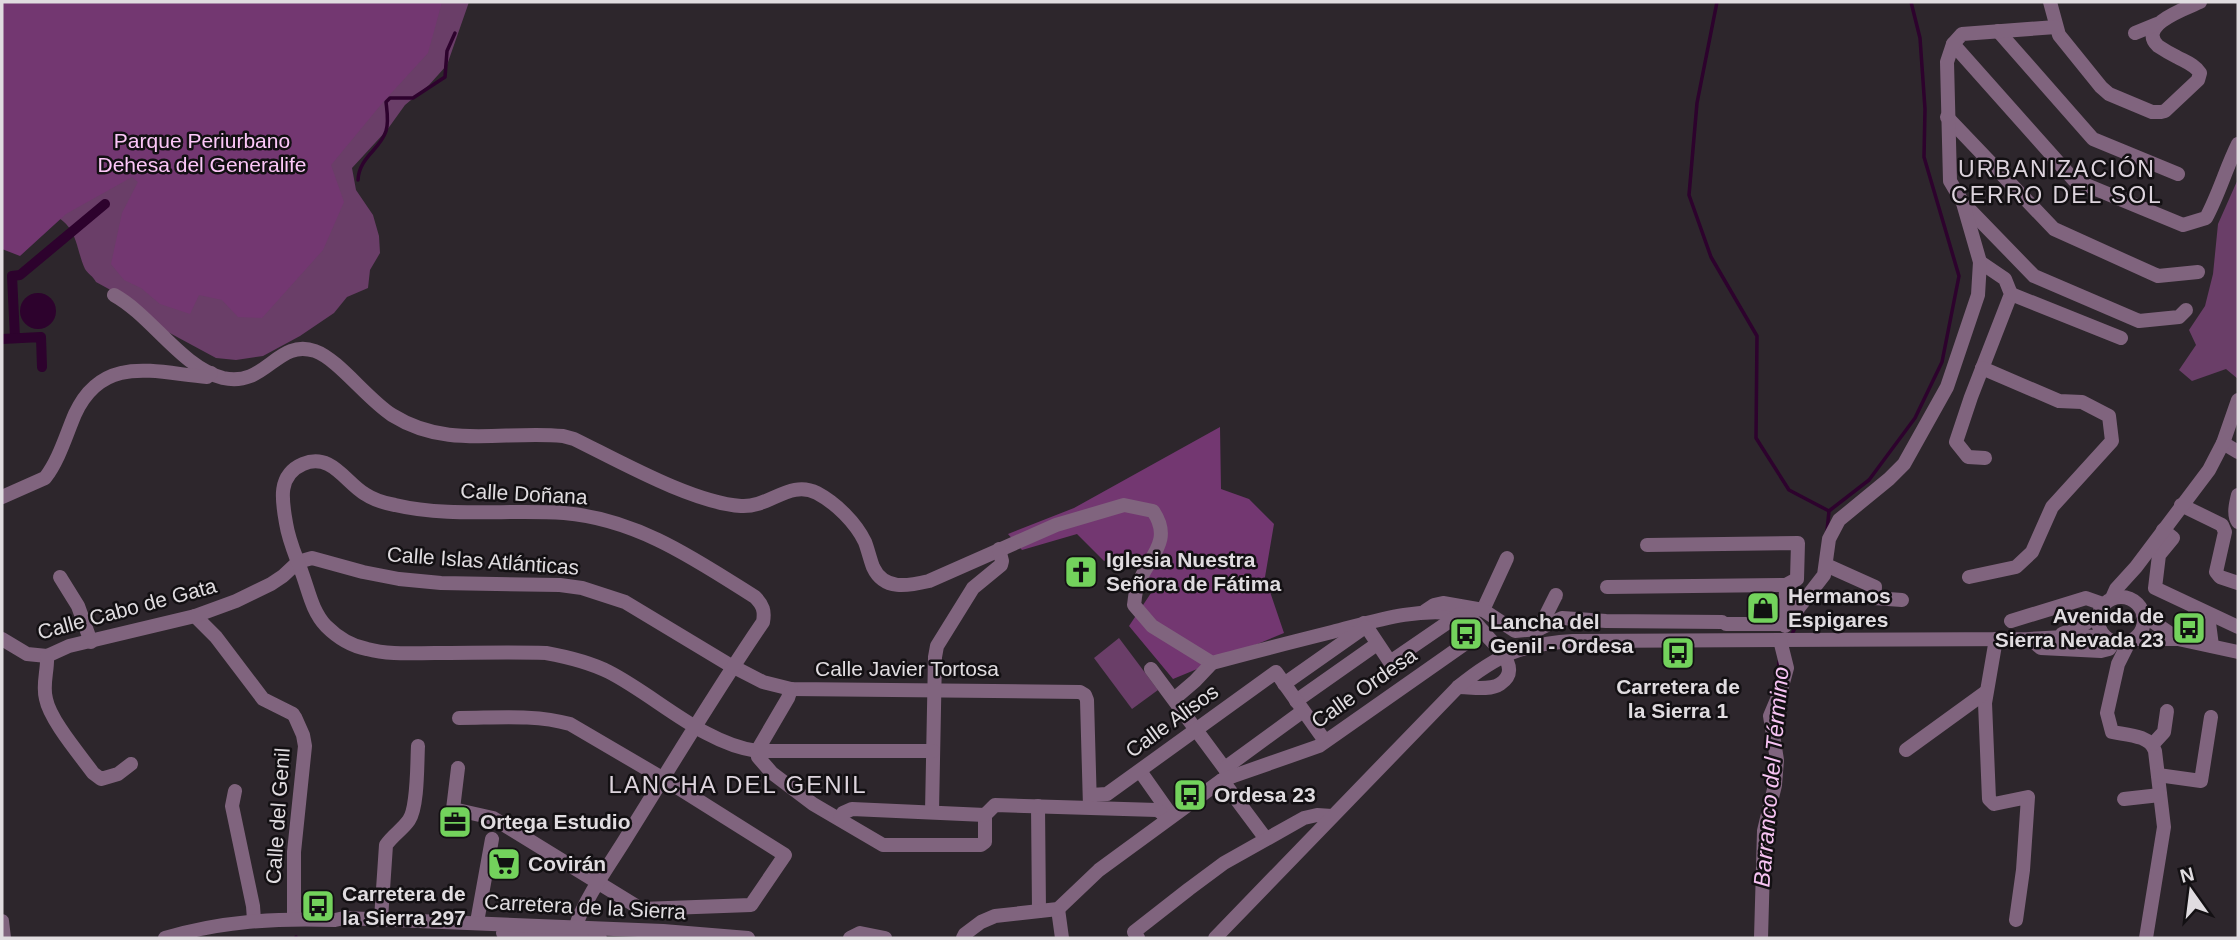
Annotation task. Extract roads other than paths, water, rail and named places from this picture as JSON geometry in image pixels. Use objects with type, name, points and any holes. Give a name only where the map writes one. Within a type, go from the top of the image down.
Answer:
[{"type":"street","points":[[2050,2],[2056,27],[2063,41],[2101,87],[2109,93],[2157,112],[2165,111],[2200,76],[2195,67],[2158,45],[2153,35],[2157,24]]},
{"type":"street","points":[[2135,33],[2200,2]]},
{"type":"street","points":[[2056,27],[1962,34],[1953,44],[1947,62],[1950,181],[1963,202],[2034,276],[2139,321],[2179,317],[2186,310]]},
{"type":"street","points":[[1998,31],[2093,139],[2178,174]]},
{"type":"street","points":[[1953,44],[2074,180],[2183,225],[2206,218],[2238,145]]},
{"type":"street","points":[[1947,117],[2054,229],[2158,276],[2198,272]]},
{"type":"street","points":[[1761,938],[1764,831],[1775,785],[1777,760],[1770,716],[1787,668],[1780,640],[1786,624],[1824,575],[1829,539],[1839,520],[1904,464],[1947,387],[1978,295],[1980,262],[1963,202]]},
{"type":"street","points":[[1980,262],[2005,279],[2011,294],[1956,442],[1968,457],[1985,458]]},
{"type":"street","points":[[2011,294],[2121,338]]},
{"type":"street","points":[[114,295],[129,303],[192,362],[223,378],[244,378],[264,370],[288,351],[309,349],[329,358],[377,405],[411,425],[435,433],[465,437],[562,436],[668,483],[727,504],[755,506],[792,490],[809,489],[826,499],[852,522],[866,545],[874,569],[883,581],[891,585],[912,585],[929,581],[1056,525],[1124,505],[1153,511],[1161,523],[1159,547],[1137,586],[1134,605],[1152,626],[1212,663]]},
{"type":"street","points":[[1969,577],[2016,567],[2032,552],[2052,507],[2112,441],[2109,416],[2082,402],[2059,401],[1982,368]]},
{"type":"street","points":[[2,497],[45,478],[79,407],[95,387],[107,379],[132,370],[147,369],[208,377],[211,373]]},
{"type":"street","points":[[2120,641],[2099,627],[2104,606],[2209,470],[2223,443],[2238,400]]},
{"type":"street","points":[[2223,443],[2238,452]]},
{"type":"street","name":"Calle Doñana","points":[[298,562],[289,542],[282,498],[283,487],[293,470],[312,461],[331,464],[364,494],[397,506],[468,512],[566,513],[617,523],[685,552],[761,603],[763,622],[599,882],[576,926]]},
{"type":"street","points":[[2238,495],[2238,522]]},
{"type":"street","points":[[2181,505],[2222,525],[2225,532],[2216,572],[2220,577],[2238,583]]},
{"type":"street","points":[[2163,530],[2173,538],[2159,555],[2154,589],[2238,627]]},
{"type":"street","points":[[1607,587],[1786,585],[1797,579],[1798,543],[1647,545]]},
{"type":"street","points":[[932,812],[937,646],[973,588],[1001,565],[999,549]]},
{"type":"street","name":"Calle Islas Atlánticas","points":[[298,562],[312,558],[375,574],[441,583],[560,585],[582,589],[625,602],[734,665]]},
{"type":"street","points":[[1483,610],[1507,558]]},
{"type":"street","points":[[298,562],[317,613],[326,625],[352,645],[383,653],[546,653],[569,657],[591,663],[611,673],[696,727],[724,743],[742,749],[933,751]]},
{"type":"street","name":"Calle Cabo de Gata","points":[[2,639],[27,654],[47,656],[69,646],[195,616],[236,601],[271,584],[298,562]]},
{"type":"street","points":[[1826,565],[1875,587],[1874,598],[1902,600]]},
{"type":"street","points":[[2131,598],[2130,585],[2136,567]]},
{"type":"street","points":[[60,577],[78,606],[91,642]]},
{"type":"street","points":[[1786,585],[1786,624]]},
{"type":"street","points":[[1539,629],[1556,595]]},
{"type":"street","points":[[2131,598],[2137,595],[2157,597],[2209,623],[2212,646]]},
{"type":"street","points":[[2029,639],[2041,648],[2101,651],[2109,649],[2142,628],[2143,615],[2140,607],[2131,598],[2121,596],[2104,606],[2083,625],[2054,637]]},
{"type":"street","points":[[2011,621],[2086,598],[2104,606]]},
{"type":"street","points":[[1422,614],[1434,604],[1443,603],[1483,610],[1515,631],[1539,629],[1562,618],[1786,624]]},
{"type":"street","points":[[1174,699],[1212,663],[1402,615],[1422,614],[1460,614],[1471,618],[1505,655],[1509,671],[1499,685],[1458,687]]},
{"type":"street","points":[[1364,625],[1390,662],[1460,614]]},
{"type":"street","points":[[2143,615],[2178,639]]},
{"type":"street","name":"Calle del Genil","points":[[195,616],[216,637],[263,699],[294,716],[303,735],[305,746],[294,852],[294,919]]},
{"type":"street","name":"Calle Alisos","points":[[1090,801],[1107,794],[1196,730],[1364,625]]},
{"type":"street","name":"Calle Ordesa","points":[[1058,909],[1098,870],[1226,775],[1319,746],[1483,631]]},
{"type":"street","points":[[1215,938],[1458,687],[1476,672],[1505,655],[1541,643],[2054,637],[2120,641],[2178,639],[2238,652]]},
{"type":"street","points":[[1996,639],[1984,703],[1989,799],[1994,804],[2028,797],[2023,870],[2016,920]]},
{"type":"street","points":[[2120,641],[2118,664],[2107,713],[2109,724],[2112,732],[2144,738],[2153,744],[2164,827],[2146,938]]},
{"type":"street","points":[[1226,775],[1300,706],[1377,644]]},
{"type":"street","points":[[47,656],[44,691],[46,702],[93,774],[101,779],[118,774],[131,764]]},
{"type":"street","name":"Calle Javier Tortosa","points":[[734,665],[764,682],[791,689],[1080,692],[1087,699],[1090,801]]},
{"type":"street","points":[[1152,669],[1196,730],[1266,839]]},
{"type":"street","points":[[1280,678],[1325,741]]},
{"type":"street","points":[[791,689],[757,751],[758,757],[772,774],[813,804],[883,845],[981,845],[985,842],[985,815],[995,805],[1038,806],[1090,801],[1157,810],[1169,817]]},
{"type":"street","points":[[1906,751],[1986,692]]},
{"type":"street","points":[[2153,744],[2164,732],[2167,711]]},
{"type":"street","points":[[458,768],[453,809],[599,882],[641,909],[751,905],[785,855],[570,724],[553,719],[459,718]]},
{"type":"street","points":[[2158,775],[2201,781],[2211,718]]},
{"type":"street","points":[[381,919],[386,845],[408,822],[413,812],[418,746]]},
{"type":"street","points":[[1140,771],[1169,817]]},
{"type":"street","points":[[234,791],[232,806],[254,920]]},
{"type":"street","points":[[2124,799],[2160,795]]},
{"type":"street","points":[[1038,806],[1039,911]]},
{"type":"street","points":[[840,820],[843,813],[852,809],[985,815]]},
{"type":"street","points":[[1138,938],[1135,932],[1224,863],[1304,818],[1332,816]]},
{"type":"street","points":[[477,922],[493,829]]},
{"type":"street","points":[[963,938],[981,922],[995,916],[1058,909],[1062,938]]},
{"type":"street","name":"Carretera de la Sierra","points":[[164,938],[205,927],[254,920],[344,918],[663,930],[748,938]]},
{"type":"street","name":"Carretera de la Sierra","points":[[335,920],[344,924],[600,938]]},
{"type":"street","points":[[2,921],[4,938]]},
{"type":"street","points":[[524,934],[541,930],[564,931],[576,926],[587,932],[617,934],[628,938]]},
{"type":"street","points":[[850,938],[860,933],[885,938]]},
{"type":"waterway","points":[[1717,2],[1697,103],[1689,195],[1711,257],[1757,336],[1756,438],[1789,490],[1829,511]]},
{"type":"waterway","name":"Barranco del Término","points":[[1827,531],[1829,511],[1869,480],[1915,418],[1942,362],[1959,276],[1924,157],[1925,109],[1920,38],[1911,2]]},
{"type":"waterway","points":[[358,180],[362,165],[386,131],[386,102],[390,98],[413,98],[445,77],[447,51],[455,33]]},
{"type":"waterway","points":[[15,338],[12,276],[20,275],[105,204]]},
{"type":"waterway","points":[[2,339],[41,337],[42,367]]},
{"type":"waterway","name":"Barranco del Término","points":[[1791,636],[1802,614]]},
{"type":"waterway","name":"Barranco del Término","points":[[1777,678],[1779,662]]},
{"type":"place","name":"Iglesia Nuestra Señora de Fátima","points":[[1081,572]]},
{"type":"place","name":"Hermanos Espigares","points":[[1763,608]]},
{"type":"place","name":"Avenida de Sierra Nevada 23","points":[[2189,628]]},
{"type":"place","name":"Lancha del Genil - Ordesa","points":[[1466,634]]},
{"type":"place","name":"Carretera de la Sierra 1","points":[[1678,653]]},
{"type":"place","name":"Ordesa 23","points":[[1190,795]]},
{"type":"place","name":"Ortega Estudio","points":[[455,822]]},
{"type":"place","name":"Covirán","points":[[504,864]]},
{"type":"place","name":"Carretera de la Sierra 297","points":[[318,906]]},
{"type":"district","name":"URBANIZACIÓN CERRO DEL SOL","points":[[2057,182]]},
{"type":"district","name":"LANCHA DEL GENIL","points":[[738,785]]},
{"type":"park label","name":"Parque Periurbano Dehesa del Generalife","points":[[202,153]]}]
